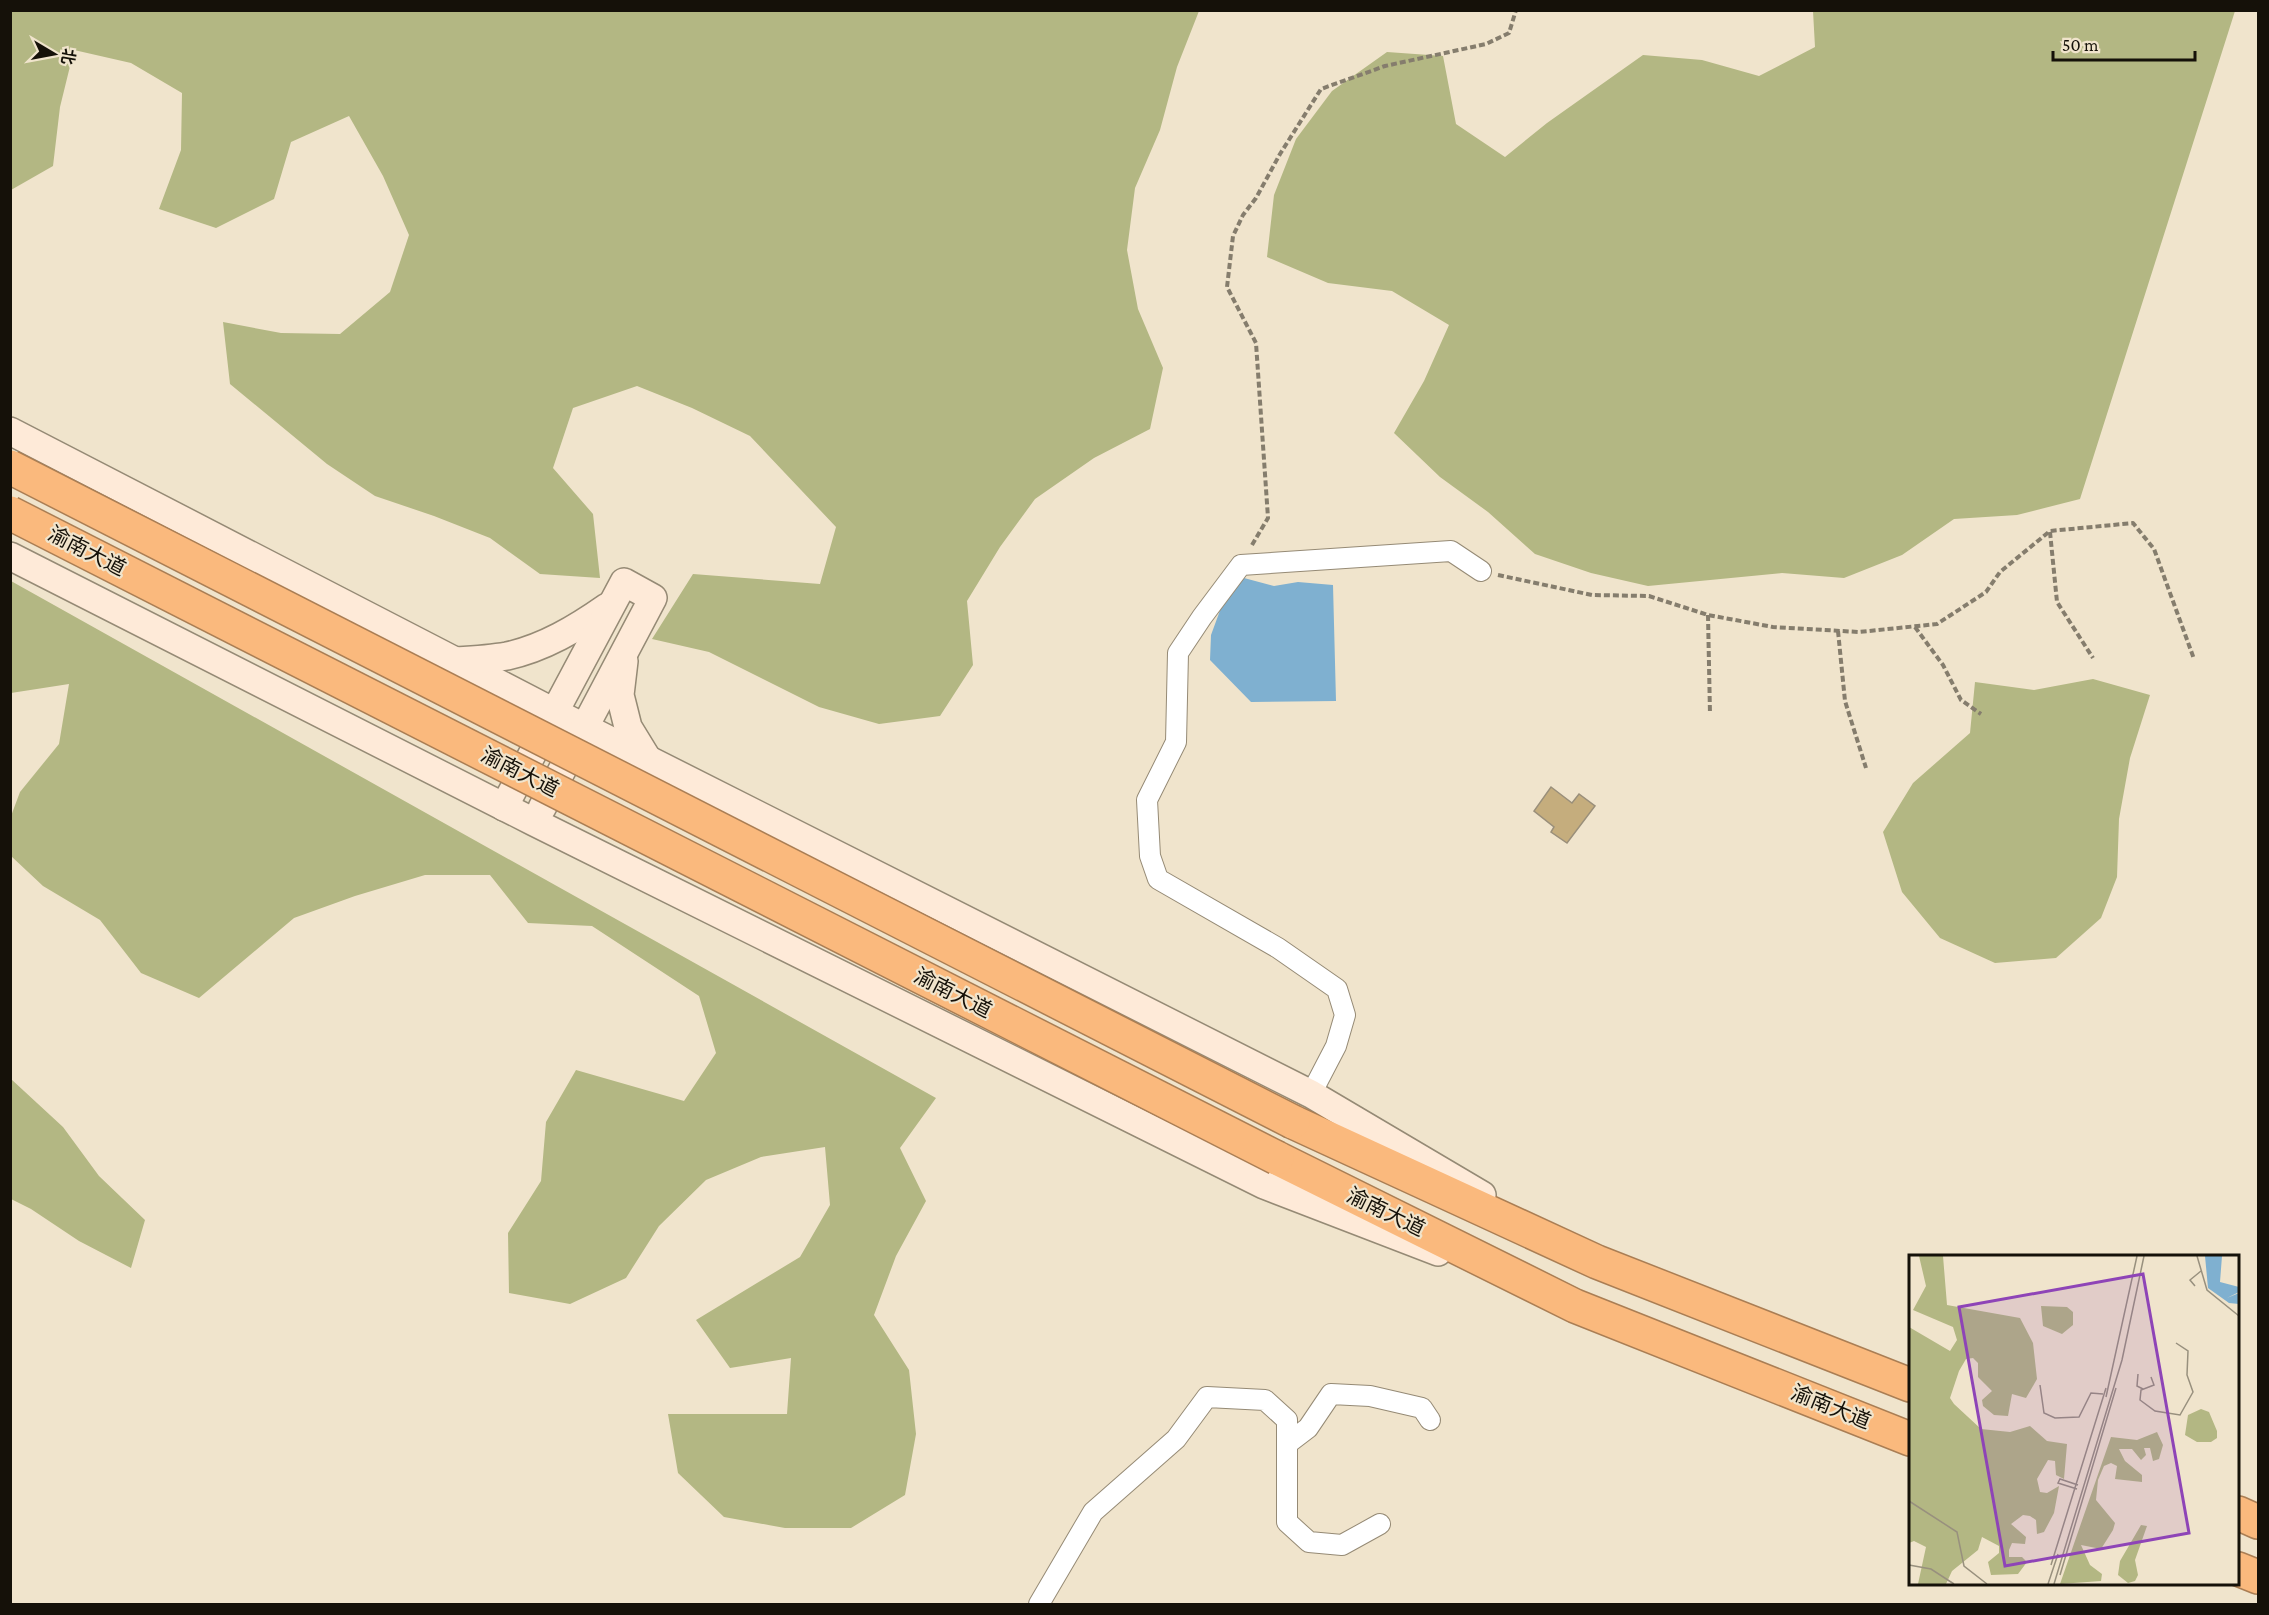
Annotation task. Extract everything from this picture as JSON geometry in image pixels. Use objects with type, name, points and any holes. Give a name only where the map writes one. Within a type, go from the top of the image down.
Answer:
[{"type":"highway","name":"渝南大道","points":[[10,467],[1293,1122],[1597,1262],[1909,1384]]},
{"type":"highway","name":"渝南大道","points":[[10,513],[1277,1158],[1575,1306],[1909,1438]]},
{"type":"highway","points":[[2239,1513],[2259,1522]]},
{"type":"highway","points":[[2239,1569],[2259,1577]]},
{"type":"main road","points":[[10,431],[554,712],[1311,1094],[1597,1262]]},
{"type":"main road","points":[[10,556],[504,807],[1264,1185],[1575,1306]]},
{"type":"main road","points":[[504,807],[624,582],[653,598],[534,822]]},
{"type":"main road","points":[[456,662],[508,656],[540,645],[572,631],[611,604]]},
{"type":"main road","points":[[626,648],[620,695],[628,727],[647,759]]},
{"type":"street","points":[[1311,1094],[1336,1046],[1345,1015],[1337,990],[1278,948],[1158,879],[1150,856],[1147,800],[1176,742],[1178,653],[1241,565],[1451,551],[1480,571]]},
{"type":"street","points":[[1287,1444],[1308,1428],[1331,1394],[1370,1396],[1422,1408],[1430,1420]]},
{"type":"street","points":[[1040,1605],[1093,1512],[1176,1439],[1207,1397],[1265,1400],[1287,1420],[1287,1522],[1309,1542],[1342,1545],[1380,1524]]},
{"type":"path","points":[[1241,565],[1268,518],[1256,343],[1227,287],[1233,236],[1243,215],[1256,198],[1280,154],[1321,89],[1385,66],[1486,44],[1509,33],[1516,10]]},
{"type":"path","points":[[1480,571],[1592,595],[1649,596],[1708,615],[1773,627],[1859,632],[1937,624],[1986,591],[2000,572],[2050,531],[2133,523],[2154,549],[2194,659]]},
{"type":"path","points":[[2050,531],[2057,602],[2093,658]]},
{"type":"path","points":[[1708,615],[1710,714]]},
{"type":"path","points":[[1914,626],[1943,665],[1961,700],[1981,714]]},
{"type":"path","points":[[1838,631],[1845,702],[1866,768]]},
{"type":"green space","points":[[11,10],[1199,11],[1177,67],[1160,130],[1135,188],[1127,250],[1138,309],[1163,368],[1150,429],[1094,458],[1035,499],[1000,547],[967,601],[973,665],[940,716],[879,724],[819,707],[709,652],[652,639],[693,574],[820,584],[836,527],[750,436],[692,408],[637,386],[573,408],[553,468],[593,514],[600,578],[540,574],[490,538],[375,496],[327,464],[230,384],[223,322],[281,333],[340,334],[390,292],[409,235],[383,176],[349,116],[291,142],[274,199],[216,228],[159,209],[181,150],[182,93],[131,63],[74,50],[60,107],[53,166],[11,190]]},
{"type":"green space","points":[[1813,11],[2235,11],[2080,499],[2017,515],[1954,519],[1902,555],[1844,578],[1782,573],[1648,586],[1591,573],[1535,554],[1488,512],[1440,477],[1394,433],[1424,381],[1449,325],[1392,291],[1328,283],[1267,257],[1274,195],[1296,139],[1332,91],[1387,52],[1443,56],[1456,124],[1505,157],[1547,123],[1643,55],[1702,60],[1759,76],[1815,47]]},
{"type":"green space","points":[[11,581],[936,1098],[900,1148],[926,1201],[896,1256],[874,1315],[909,1370],[916,1434],[905,1495],[851,1528],[785,1528],[724,1517],[678,1473],[668,1414],[787,1414],[791,1358],[730,1368],[696,1320],[800,1257],[830,1205],[825,1147],[761,1157],[706,1180],[659,1226],[626,1278],[570,1304],[509,1293],[508,1233],[541,1181],[546,1122],[576,1070],[684,1101],[716,1053],[699,996],[592,926],[528,923],[490,875],[425,875],[355,896],[294,918],[199,998],[141,973],[100,920],[43,886],[11,856],[11,816],[20,792],[59,744],[69,684],[11,693]]},
{"type":"green space","points":[[2093,679],[2150,695],[2130,758],[2119,819],[2117,877],[2101,918],[2056,958],[1995,963],[1940,938],[1902,892],[1883,832],[1913,783],[1970,733],[1975,682],[2034,690]]},
{"type":"green space","points":[[11,1079],[63,1127],[99,1176],[145,1220],[131,1268],[79,1241],[31,1209],[11,1199]]},
{"type":"water","points":[[1244,578],[1274,586],[1298,582],[1333,585],[1336,701],[1251,702],[1210,660],[1211,635],[1229,586]]},
{"type":"building","points":[[1551,787],[1572,803],[1579,794],[1595,806],[1567,843],[1551,832],[1554,827],[1534,811]]}]
